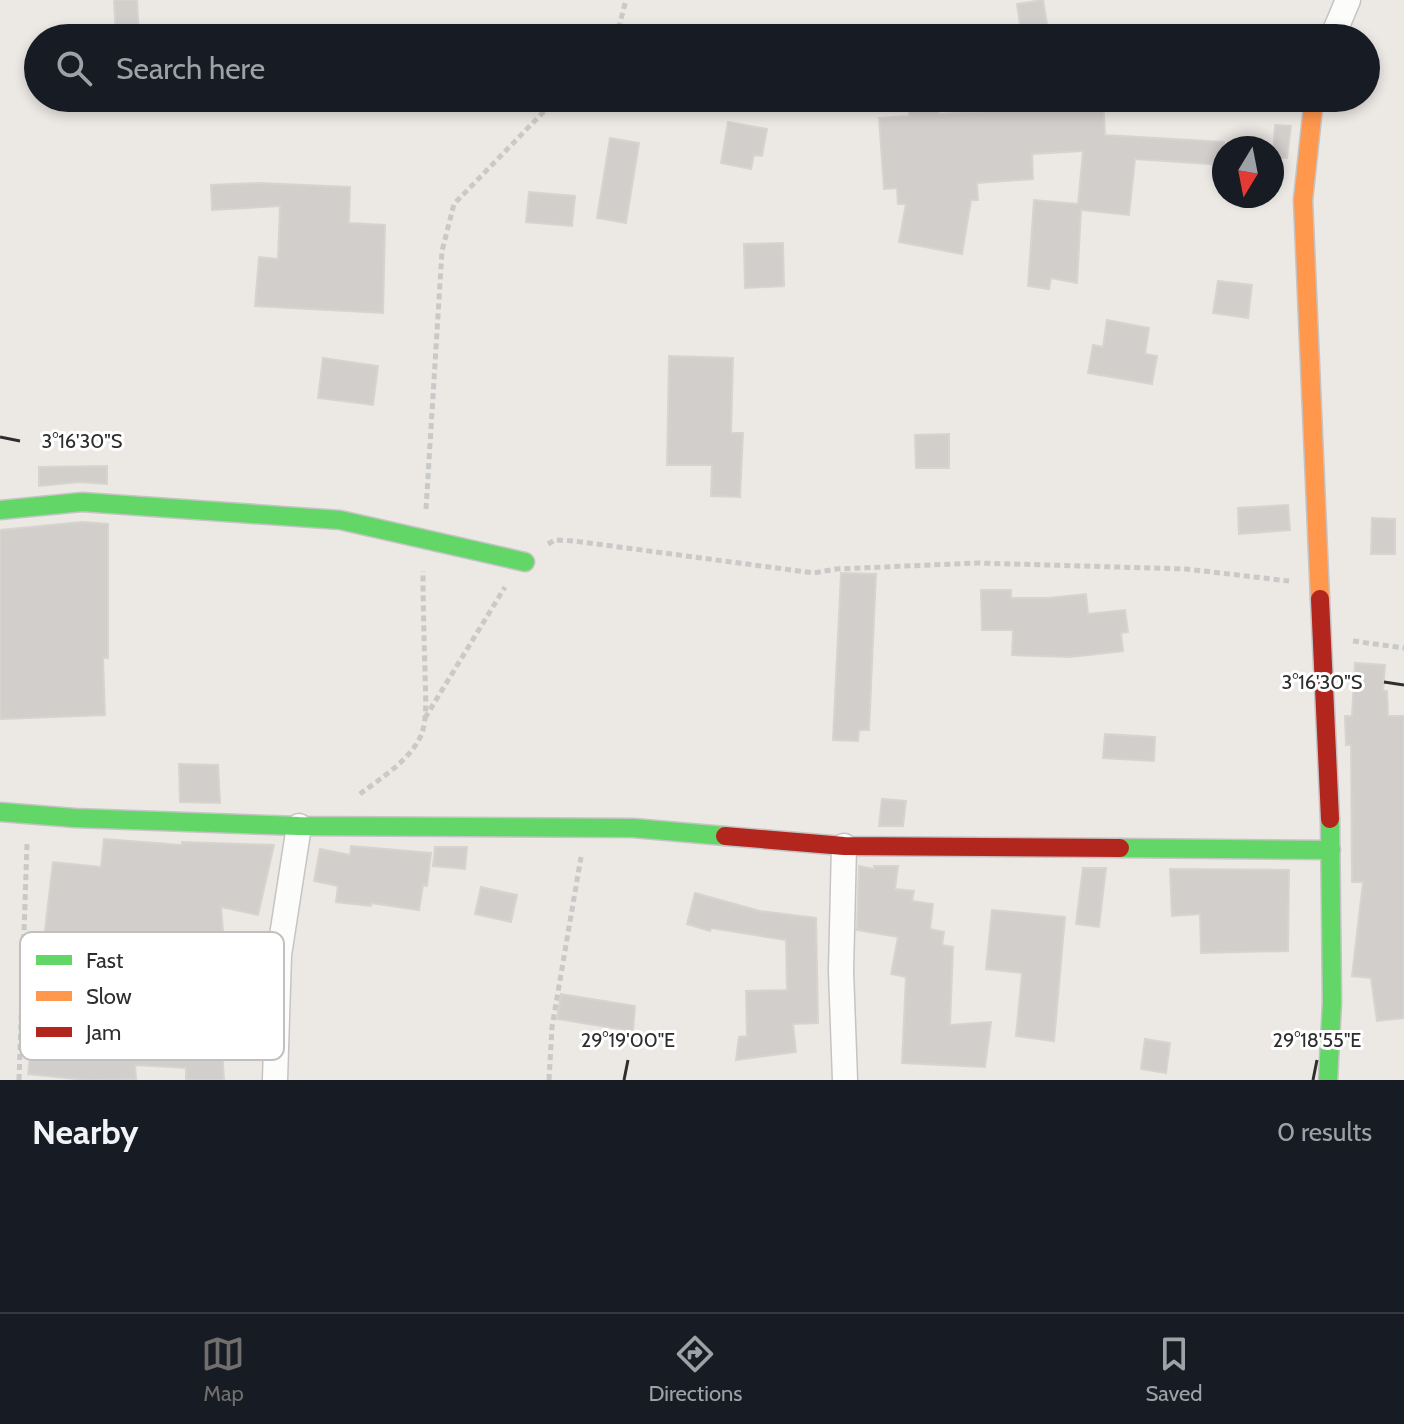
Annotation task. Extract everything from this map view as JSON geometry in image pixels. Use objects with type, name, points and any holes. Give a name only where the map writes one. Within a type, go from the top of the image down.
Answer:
[{"type":"street","points":[[1338,24],[1348,0]]},
{"type":"street","points":[[1312,112],[1303,200],[1331,850],[1332,1002],[1328,1080]]},
{"type":"street","points":[[0,510],[82,502],[340,520],[525,562]]},
{"type":"street","points":[[0,812],[299,826],[633,828],[844,846],[1331,850]]},
{"type":"street","points":[[283,932],[299,826]]},
{"type":"street","points":[[844,846],[841,971],[845,1080]]},
{"type":"street","points":[[275,1080],[276,1060]]},
{"type":"path","points":[[620,24],[626,0]]},
{"type":"path","points":[[349,801],[384,777],[411,751],[421,734],[425,718],[422,563],[442,251],[447,225],[454,204],[543,112]]},
{"type":"path","points":[[425,718],[517,570],[537,549],[555,540],[814,573],[836,569],[978,563],[1186,569],[1318,585]]},
{"type":"path","points":[[1321,636],[1404,648]]},
{"type":"path","points":[[24,932],[28,814]]},
{"type":"path","points":[[549,1080],[552,1027],[586,829]]},
{"type":"path","points":[[19,1080],[20,1050]]},
{"type":"building","points":[[114,0],[137,0],[138,24],[115,24]]},
{"type":"building","points":[[1043,0],[1047,24],[1020,24],[1017,4]]},
{"type":"building","points":[[909,112],[1104,112],[1105,135],[1212,141],[1212,164],[1135,159],[1129,215],[1081,210],[1077,283],[1051,278],[1049,289],[1028,286],[1034,200],[1078,204],[1083,151],[1032,154],[1033,179],[977,183],[978,200],[971,200],[962,254],[899,242],[906,204],[898,204],[897,188],[884,189],[879,118],[909,116]]},
{"type":"building","points":[[728,122],[767,129],[762,156],[754,155],[751,169],[721,163]]},
{"type":"building","points":[[1275,125],[1291,126],[1287,158],[1284,158],[1284,136],[1274,136]]},
{"type":"building","points":[[610,138],[639,143],[626,223],[597,218]]},
{"type":"building","points":[[258,183],[350,187],[349,223],[385,225],[383,313],[255,306],[259,257],[278,259],[280,206],[212,210],[211,185]]},
{"type":"building","points":[[529,192],[575,196],[572,226],[526,222]]},
{"type":"building","points":[[783,243],[784,286],[745,288],[744,244]]},
{"type":"building","points":[[1218,281],[1252,285],[1248,318],[1213,313]]},
{"type":"building","points":[[1107,320],[1149,328],[1145,354],[1157,356],[1152,384],[1088,373],[1093,345],[1103,347]]},
{"type":"building","points":[[669,356],[733,358],[731,433],[743,433],[740,497],[711,496],[712,465],[667,465]]},
{"type":"building","points":[[323,358],[378,366],[373,405],[318,398]]},
{"type":"building","points":[[949,434],[949,468],[916,468],[915,435]]},
{"type":"building","points":[[107,466],[107,484],[80,482],[39,486],[39,467]]},
{"type":"building","points":[[1288,505],[1290,530],[1239,534],[1238,508]]},
{"type":"building","points":[[1372,518],[1395,519],[1395,554],[1371,554]]},
{"type":"building","points":[[82,522],[108,524],[108,658],[103,658],[105,715],[0,719],[0,530]]},
{"type":"building","points":[[841,573],[876,574],[869,730],[859,730],[858,741],[833,740]]},
{"type":"building","points":[[981,590],[1011,590],[1011,598],[1086,594],[1088,614],[1125,610],[1128,632],[1121,633],[1123,651],[1070,657],[1012,655],[1013,630],[982,630]]},
{"type":"building","points":[[1355,663],[1385,665],[1383,691],[1387,691],[1388,716],[1404,716],[1404,1018],[1377,1021],[1371,978],[1352,976],[1363,882],[1352,882],[1351,745],[1346,745],[1345,716],[1352,716]]},
{"type":"building","points":[[1105,734],[1155,737],[1154,761],[1103,758]]},
{"type":"building","points":[[179,764],[218,765],[220,803],[180,802]]},
{"type":"building","points":[[882,799],[906,801],[903,826],[879,826]]},
{"type":"building","points":[[104,839],[182,845],[182,842],[274,845],[258,915],[221,907],[223,932],[45,932],[53,862],[101,867]]},
{"type":"building","points":[[351,846],[431,853],[427,886],[423,885],[419,910],[336,902],[338,886],[314,881],[320,849],[350,855]]},
{"type":"building","points":[[435,847],[467,847],[465,869],[433,866]]},
{"type":"building","points":[[859,866],[874,869],[874,866],[898,866],[895,889],[914,891],[912,901],[933,904],[930,929],[944,932],[942,945],[953,947],[950,1025],[991,1022],[985,1067],[902,1063],[906,977],[891,974],[898,937],[857,930]]},
{"type":"building","points":[[1083,868],[1106,868],[1099,927],[1076,924]]},
{"type":"building","points":[[1170,869],[1289,870],[1288,951],[1201,953],[1200,914],[1172,916]]},
{"type":"building","points":[[481,887],[517,895],[511,922],[475,914]]},
{"type":"building","points":[[695,893],[760,911],[816,918],[818,1023],[793,1024],[796,1052],[736,1060],[739,1037],[747,1036],[746,991],[787,990],[786,940],[711,928],[710,931],[687,924]]},
{"type":"building","points":[[992,910],[1065,917],[1054,1041],[1016,1036],[1022,973],[986,969]]},
{"type":"building","points":[[561,994],[635,1006],[633,1031],[557,1019]]},
{"type":"building","points":[[1145,1039],[1170,1043],[1166,1073],[1141,1069]]},
{"type":"building","points":[[30,1060],[223,1060],[224,1080],[186,1080],[186,1068],[135,1065],[136,1079],[87,1080],[28,1074]]},
{"type":"traffic: fast","points":[[0,510],[82,502],[340,520],[525,562]]},
{"type":"traffic: fast","points":[[0,812],[75,818],[299,826],[633,828],[725,836]]},
{"type":"traffic: fast","points":[[1328,1080],[1332,1002],[1330,819]]},
{"type":"traffic: fast","points":[[1120,848],[1331,850]]},
{"type":"traffic: slow","points":[[1312,112],[1303,200],[1320,599]]},
{"type":"traffic: jam","points":[[1320,599],[1330,819]]},
{"type":"traffic: jam","points":[[725,836],[844,846],[1120,848]]}]
